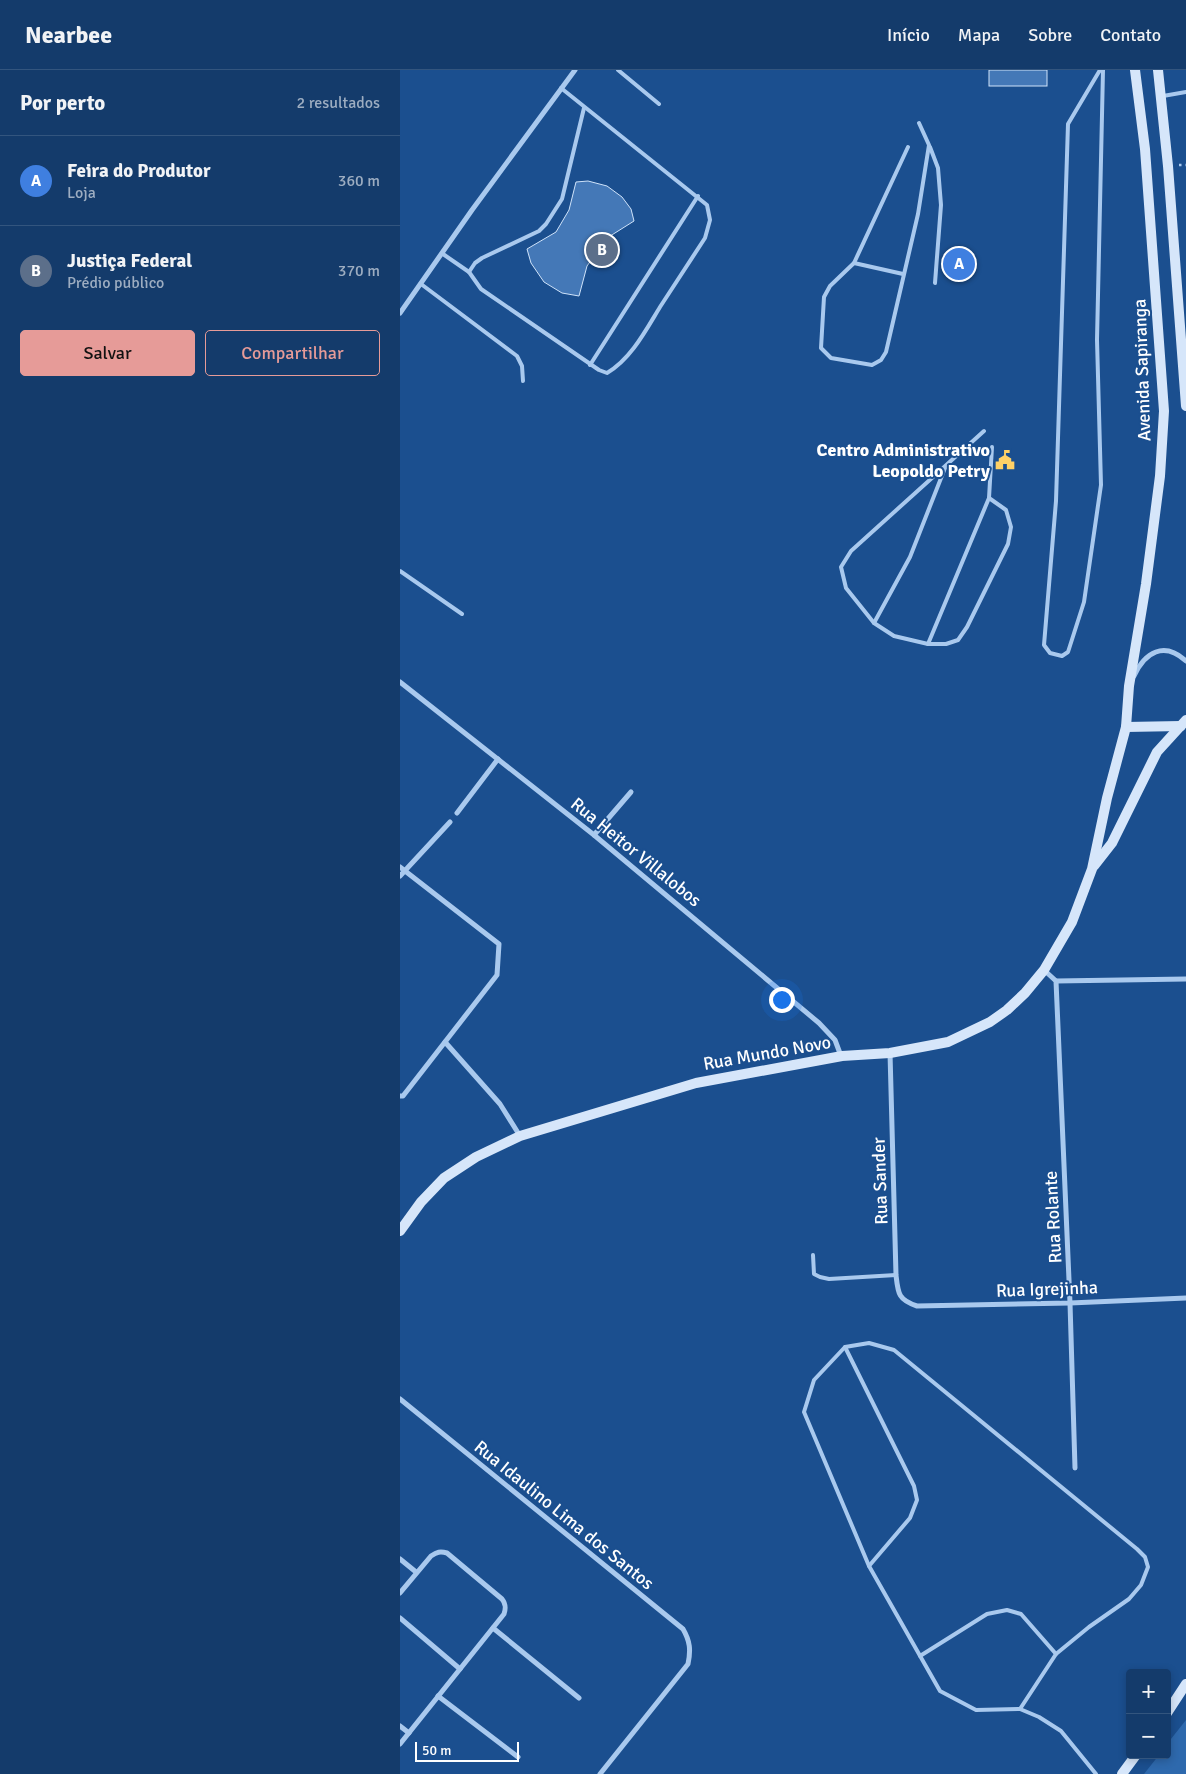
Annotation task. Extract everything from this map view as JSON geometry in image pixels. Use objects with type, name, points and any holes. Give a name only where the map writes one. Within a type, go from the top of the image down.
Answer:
[{"type":"main road","name":"Avenida Sapiranga","points":[[1126,727],[1129,686],[1146,584],[1160,476],[1164,410],[1145,149],[1135,70]]},
{"type":"main road","points":[[1158,70],[1168,166],[1186,406]]},
{"type":"main road","points":[[1126,727],[1184,725]]},
{"type":"main road","name":"Rua Mundo Novo","points":[[1092,869],[1112,843],[1154,757],[1184,725]]},
{"type":"main road","name":"Rua Mundo Novo","points":[[400,1231],[421,1202],[444,1178],[476,1157],[520,1136],[696,1083],[842,1056],[890,1052],[948,1042],[990,1022],[1007,1010],[1025,993],[1044,970],[1072,922],[1092,869],[1107,798],[1126,727]]},
{"type":"main road","points":[[1171,1707],[1186,1684]]},
{"type":"main road","points":[[1122,1774],[1133,1759]]},
{"type":"street","points":[[400,313],[472,210],[575,70]]},
{"type":"street","points":[[1129,686],[1140,664],[1149,655],[1157,651],[1171,651],[1186,661]]},
{"type":"street","name":"Rua Heitor Villalobos","points":[[400,682],[594,835],[819,1023],[834,1040],[842,1056]]},
{"type":"street","points":[[457,813],[498,759]]},
{"type":"street","points":[[594,835],[631,792]]},
{"type":"street","points":[[400,876],[402,869],[450,822]]},
{"type":"street","points":[[400,1096],[403,1096],[497,975],[499,944],[402,869]]},
{"type":"street","points":[[1044,970],[1056,981],[1186,979]]},
{"type":"street","name":"Rua Rolante","points":[[1056,981],[1075,1468]]},
{"type":"street","points":[[445,1042],[500,1104],[520,1136]]},
{"type":"street","name":"Rua Sander","points":[[890,1052],[896,1275],[898,1293],[909,1304]]},
{"type":"street","name":"Rua Igrejinha","points":[[909,1304],[917,1306],[1070,1303],[1186,1298]]},
{"type":"street","name":"Rua Idaulino Lima dos Santos","points":[[400,1399],[683,1629],[689,1638],[690,1655],[688,1664],[600,1774]]},
{"type":"street","points":[[400,1593],[416,1572],[437,1552],[447,1553],[506,1603],[504,1614],[400,1744]]},
{"type":"street","points":[[400,1559],[416,1572]]},
{"type":"street","points":[[400,1618],[460,1669]]},
{"type":"street","points":[[493,1628],[579,1698]]},
{"type":"street","points":[[438,1696],[518,1758]]},
{"type":"street","points":[[400,1726],[409,1733]]},
{"type":"lane","points":[[618,70],[659,104]]},
{"type":"lane","points":[[1101,70],[1097,340],[1101,485],[1084,602],[1068,652],[1062,656],[1050,653],[1044,645],[1057,492],[1068,124],[1101,70]]},
{"type":"lane","points":[[443,254],[469,272],[481,289],[590,366],[606,373],[625,358],[638,341],[705,238],[710,220],[707,205],[561,88]]},
{"type":"lane","points":[[1161,96],[1186,92]]},
{"type":"lane","points":[[469,272],[475,263],[482,258],[539,231],[546,224],[562,199],[584,108]]},
{"type":"lane","points":[[919,123],[938,168],[941,205],[934,284]]},
{"type":"lane","points":[[908,147],[854,263],[830,286],[824,296],[821,348],[831,358],[872,365],[881,360],[886,352],[918,214],[929,145]]},
{"type":"lane","points":[[590,366],[698,196]]},
{"type":"lane","points":[[854,263],[904,274]]},
{"type":"lane","points":[[421,284],[517,356],[522,366],[523,381]]},
{"type":"lane","points":[[984,431],[851,551],[841,567],[846,588],[874,623],[894,636],[910,641],[946,644],[958,640],[967,627],[1008,544],[1012,527],[1006,510],[989,498]]},
{"type":"lane","points":[[928,644],[989,498],[992,447]]},
{"type":"lane","points":[[874,623],[910,557],[946,466]]},
{"type":"lane","points":[[400,571],[462,614]]},
{"type":"lane","points":[[813,1255],[814,1274],[820,1277],[896,1275]]},
{"type":"lane","points":[[1020,1709],[1056,1654],[1089,1627],[1130,1599],[1141,1585],[1148,1567],[1145,1557],[894,1350],[869,1343],[845,1347],[814,1380],[804,1412],[869,1566],[940,1691],[976,1710],[1020,1709],[1039,1717],[1061,1731],[1096,1774]]},
{"type":"lane","points":[[845,1347],[914,1486],[917,1500],[910,1518],[869,1566]]},
{"type":"lane","points":[[920,1656],[987,1614],[1007,1610],[1021,1614],[1056,1654]]},
{"type":"shaded area","points":[[1186,1720],[1186,1774],[1144,1774],[1156,1759],[1171,1759],[1171,1739]]},
{"type":"building","points":[[989,70],[1047,70],[1047,86],[989,86]]},
{"type":"building","points":[[588,181],[607,186],[622,197],[631,209],[634,221],[607,238],[587,266],[579,296],[562,293],[544,282],[531,263],[527,249],[556,232],[569,210],[576,182]]},
{"type":"place","name":"Justiça Federal","points":[[602,250]]},
{"type":"place","name":"Feira do Produtor","points":[[959,264]]},
{"type":"place","name":"Centro Administrativo Leopoldo Petry","points":[[1005,460]]}]
